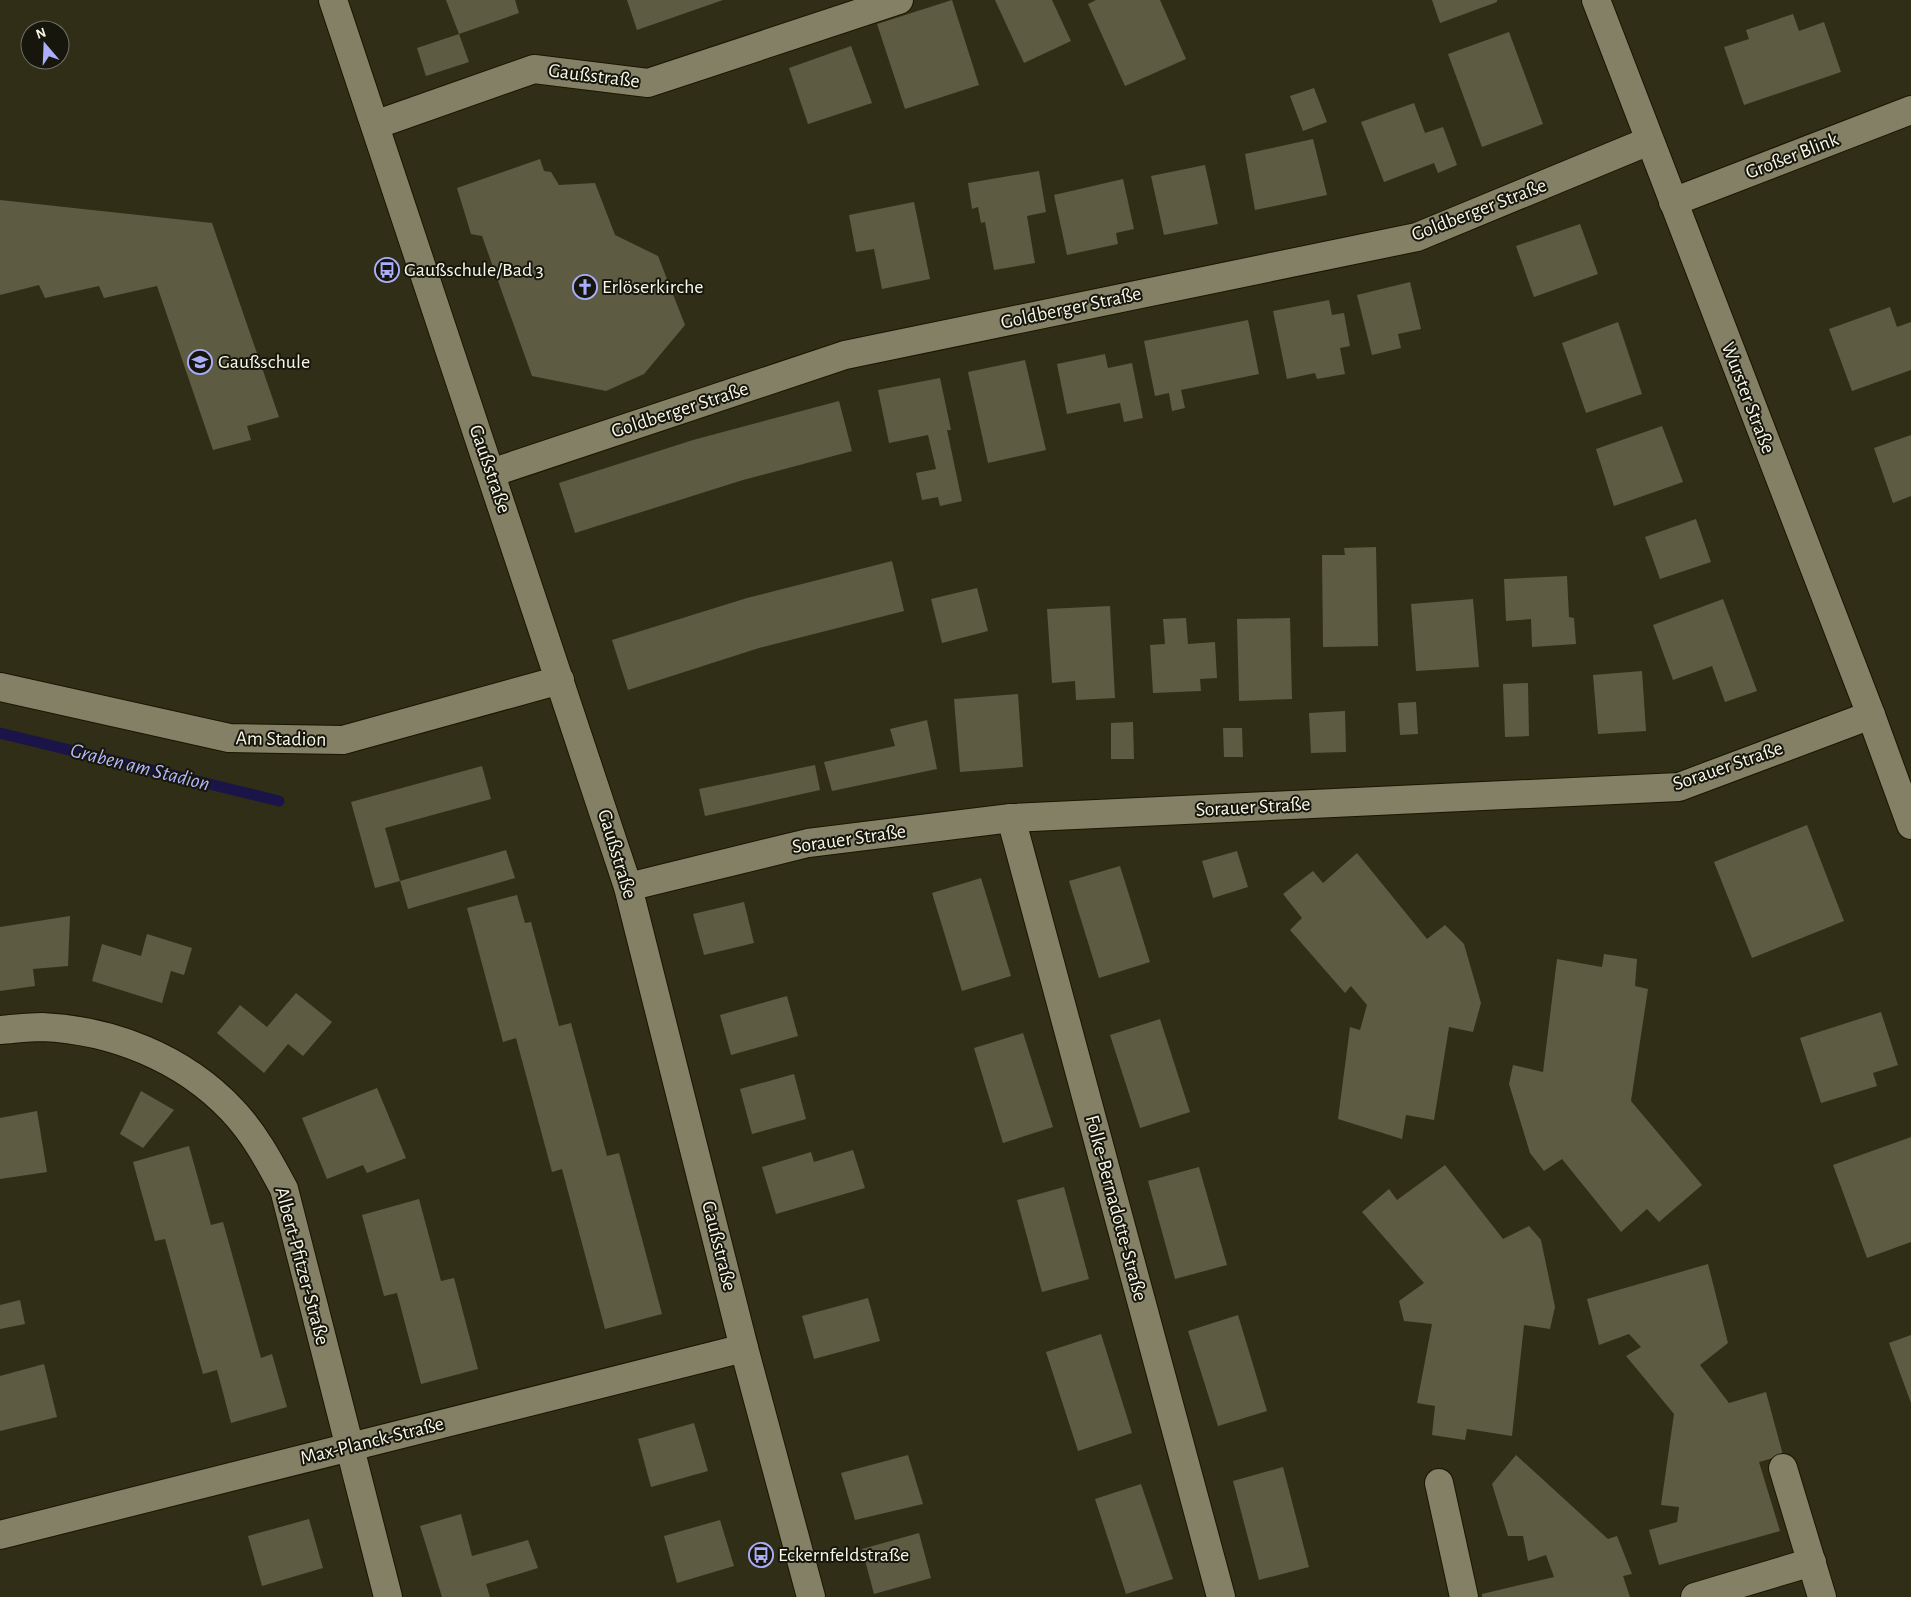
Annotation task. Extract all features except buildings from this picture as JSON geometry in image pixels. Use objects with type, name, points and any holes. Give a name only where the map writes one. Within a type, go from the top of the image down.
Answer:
[{"type":"street","name":"Gaußstraße","points":[[333,0],[628,887],[744,1348],[811,1597]]},
{"type":"street","name":"Gaußstraße","points":[[375,125],[534,69],[648,83],[899,0]]},
{"type":"street","name":"Wurster Straße","points":[[1596,0],[1871,715],[1906,794],[1911,825]]},
{"type":"street","name":"Großer Blink","points":[[1673,202],[1911,110]]},
{"type":"street","name":"Goldberger Straße","points":[[491,473],[845,355],[1417,237],[1649,141]]},
{"type":"street","name":"Am Stadion","points":[[0,687],[229,738],[343,740],[560,680]]},
{"type":"street","name":"Sorauer Straße","points":[[628,887],[808,843],[1012,818],[1679,787],[1871,715]]},
{"type":"street","name":"Folke-Bernadotte-Straße","points":[[1012,818],[1221,1597]]},
{"type":"street","name":"Albert-Pfitzer-Straße","points":[[0,1030],[41,1027],[82,1032],[117,1040],[160,1056],[199,1080],[232,1110],[262,1148],[284,1189],[388,1597]]},
{"type":"street","name":"Max-Planck-Straße","points":[[0,1534],[744,1348]]},
{"type":"street","points":[[1784,1468],[1822,1597]]},
{"type":"street","points":[[1439,1483],[1464,1597]]},
{"type":"street","points":[[1695,1597],[1812,1562]]},
{"type":"waterway","name":"Graben am Stadion","points":[[0,733],[279,801]]},
{"type":"place","name":"Gaußschule/Bad 3","points":[[387,270]]},
{"type":"place","name":"Erlöserkirche","points":[[585,287]]},
{"type":"place","name":"Gaußschule","points":[[200,362]]},
{"type":"place","name":"Eckernfeldstraße","points":[[761,1555]]}]
